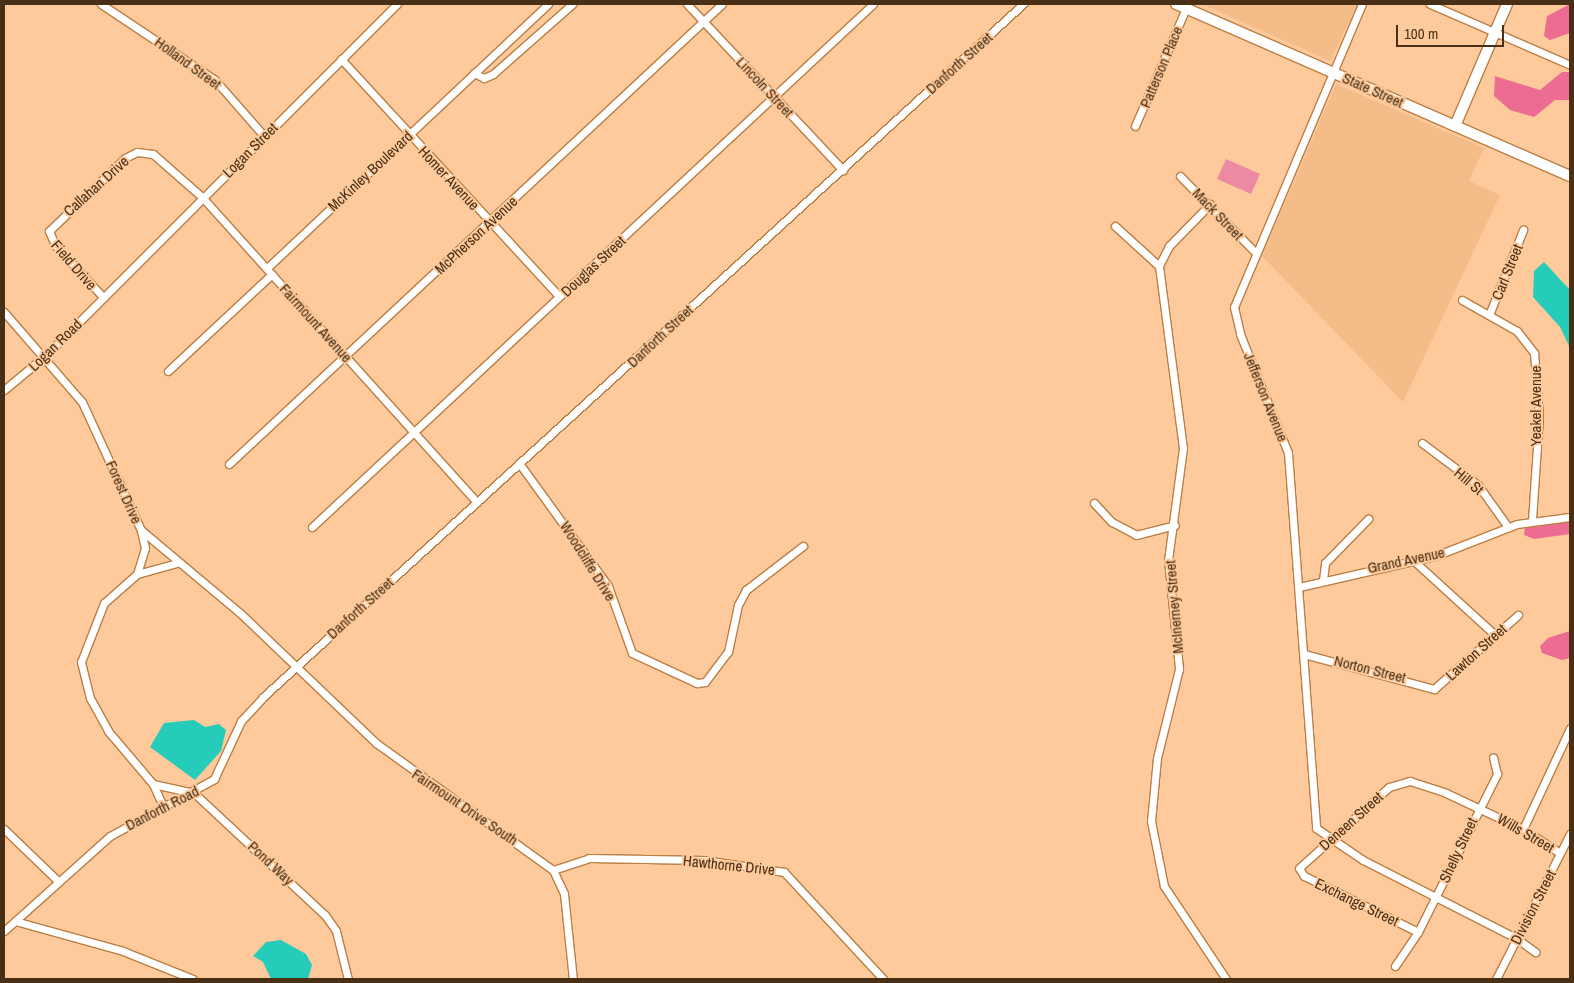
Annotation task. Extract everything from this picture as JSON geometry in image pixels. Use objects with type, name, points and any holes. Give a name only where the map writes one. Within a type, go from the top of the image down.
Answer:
[{"type":"street","name":"Holland Street","points":[[101,4],[215,80],[264,136]]},
{"type":"street","name":"Logan Street","points":[[103,297],[397,4]]},
{"type":"street","name":"McKinley Boulevard","points":[[168,371],[409,135],[548,4]]},
{"type":"street","points":[[474,73],[484,78],[494,74],[572,4]]},
{"type":"street","name":"Lincoln Street","points":[[687,4],[843,170]]},
{"type":"street","name":"McPherson Avenue","points":[[229,464],[722,4]]},
{"type":"street","name":"Douglas Street","points":[[312,527],[873,4]]},
{"type":"street","name":"Danforth Street","points":[[296,667],[1023,4]]},
{"type":"street","name":"State Street","points":[[1176,4],[1570,176]]},
{"type":"street","name":"Jefferson Avenue","points":[[1329,840],[1316,828],[1288,453],[1235,315],[1235,302],[1362,4]]},
{"type":"street","points":[[1430,4],[1570,65]]},
{"type":"street","points":[[1455,126],[1507,4]]},
{"type":"street","name":"Patterson Place","points":[[1135,126],[1186,8]]},
{"type":"street","name":"Homer Avenue","points":[[341,59],[559,296]]},
{"type":"street","name":"Fairmount Avenue","points":[[149,152],[165,161],[202,197],[477,502]]},
{"type":"street","name":"Callahan Drive","points":[[49,231],[125,158],[149,152]]},
{"type":"street","name":"Mack Street","points":[[1180,176],[1210,204],[1256,253]]},
{"type":"street","points":[[1115,226],[1159,266],[1169,246],[1210,204]]},
{"type":"street","name":"Carl Street","points":[[1489,314],[1523,230]]},
{"type":"street","name":"Field Drive","points":[[49,231],[55,245],[103,297]]},
{"type":"street","name":"McInerney Street","points":[[1159,266],[1182,431],[1175,525],[1168,560],[1179,669],[1157,758],[1152,842],[1164,886],[1226,979]]},
{"type":"street","name":"Logan Road","points":[[4,390],[46,355],[103,297]]},
{"type":"street","name":"Yeakel Avenue","points":[[1462,300],[1489,314],[1526,339],[1537,360],[1539,417],[1532,521]]},
{"type":"street","name":"Forest Drive","points":[[4,312],[46,355],[82,402],[141,530],[177,563],[222,598],[296,667]]},
{"type":"street","name":"Hill St","points":[[1422,443],[1478,485],[1508,527]]},
{"type":"street","name":"Woodcliffe Drive","points":[[519,462],[608,586],[632,653],[697,683],[705,682],[728,652],[738,605],[746,590],[803,546]]},
{"type":"street","points":[[1094,503],[1112,522],[1136,536],[1175,525]]},
{"type":"street","name":"Grand Avenue","points":[[1299,587],[1323,580],[1414,561],[1508,527],[1532,521],[1570,517]]},
{"type":"street","points":[[1323,580],[1325,563],[1368,519]]},
{"type":"street","points":[[137,574],[145,548],[141,530]]},
{"type":"street","points":[[1414,561],[1495,636]]},
{"type":"street","points":[[163,806],[153,784],[108,731],[90,698],[81,662],[104,603],[137,574],[177,563]]},
{"type":"street","name":"Lawton Street","points":[[1434,689],[1518,615]]},
{"type":"street","name":"Norton Street","points":[[1304,654],[1434,689]]},
{"type":"street","name":"Danforth Road","points":[[4,931],[110,836],[163,806],[194,794],[222,769],[236,731],[249,711],[296,667]]},
{"type":"street","name":"Fairmount Drive South","points":[[296,667],[401,764],[553,870]]},
{"type":"street","points":[[1524,829],[1570,728]]},
{"type":"street","name":"Shelly Street","points":[[1395,966],[1418,932],[1478,806],[1497,774],[1493,757]]},
{"type":"street","name":"Deneen Street","points":[[1299,868],[1379,795],[1407,781]]},
{"type":"street","name":"Wills Street","points":[[1407,781],[1478,806],[1524,829],[1560,853]]},
{"type":"street","name":"Pond Way","points":[[153,784],[194,794],[325,915],[336,931],[348,979]]},
{"type":"street","points":[[4,829],[59,882]]},
{"type":"street","name":"Division Street","points":[[1496,979],[1570,834]]},
{"type":"street","points":[[1329,840],[1516,938],[1535,952]]},
{"type":"street","name":"Hawthorne Drive","points":[[553,870],[578,859],[647,859],[704,860],[789,874],[883,979]]},
{"type":"street","name":"Exchange Street","points":[[1299,868],[1304,876],[1418,932]]},
{"type":"street","points":[[553,870],[564,894],[573,979]]},
{"type":"street","points":[[15,921],[122,951],[193,979]]},
{"type":"shaded area","points":[[1202,4],[1358,4],[1330,61]]},
{"type":"shaded area","points":[[1570,4],[1570,33],[1550,40],[1544,36],[1547,16]]},
{"type":"shaded area","points":[[1562,72],[1570,72],[1570,100],[1555,100],[1534,117],[1510,110],[1494,96],[1495,76],[1540,90]]},
{"type":"shaded area","points":[[1336,84],[1484,148],[1469,181],[1500,195],[1403,402],[1262,256]]},
{"type":"shaded area","points":[[1226,159],[1260,174],[1251,194],[1217,179]]},
{"type":"shaded area","points":[[1570,521],[1570,534],[1534,539],[1524,535],[1525,528]]},
{"type":"shaded area","points":[[1570,631],[1570,658],[1562,660],[1542,653],[1540,646],[1548,638]]},
{"type":"water","points":[[1544,262],[1570,290],[1570,348],[1560,327],[1533,297],[1534,271]]},
{"type":"water","points":[[194,720],[205,727],[219,724],[226,730],[221,751],[195,780],[150,747],[164,723]]},
{"type":"water","points":[[281,940],[306,954],[312,965],[308,979],[271,979],[263,962],[253,956],[266,942]]}]
